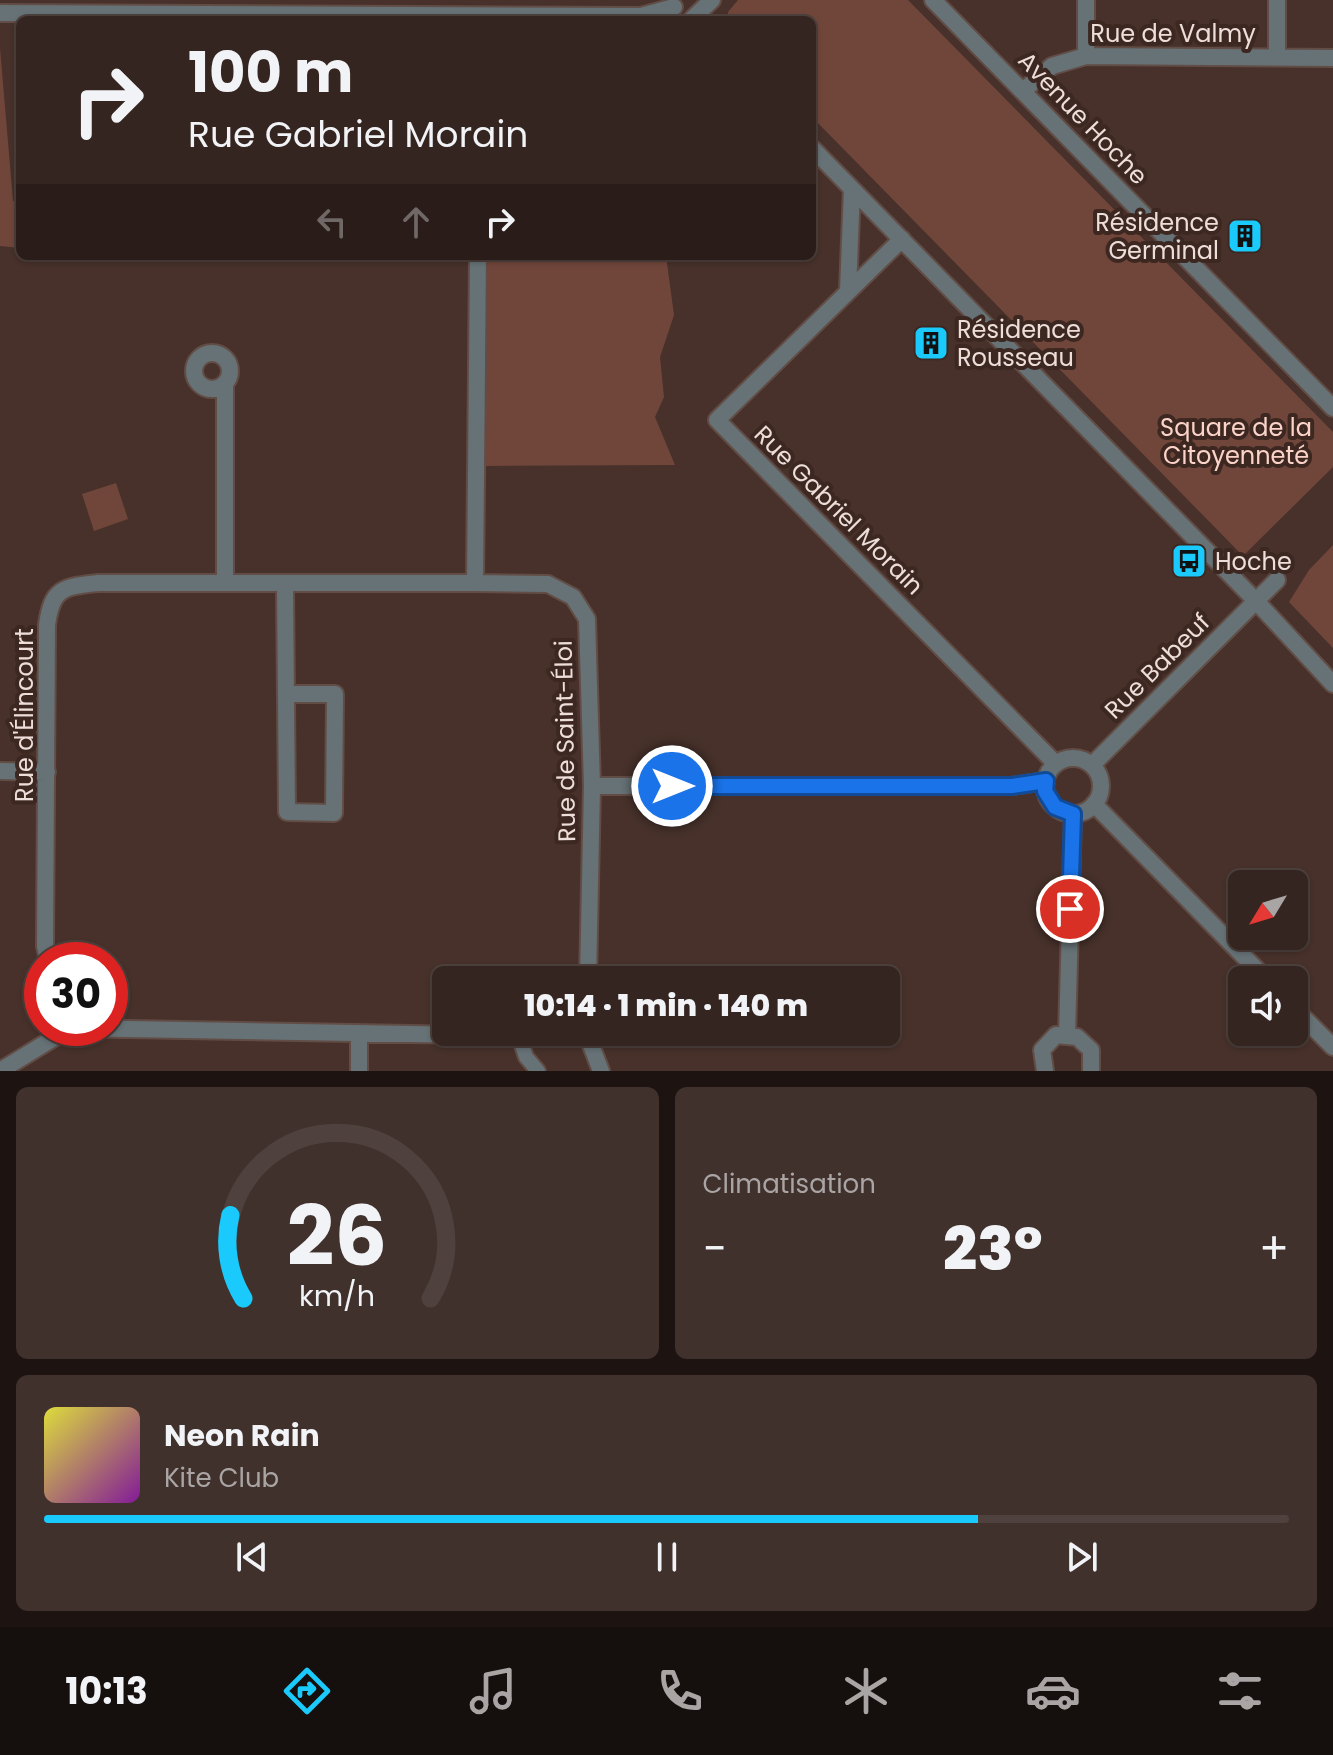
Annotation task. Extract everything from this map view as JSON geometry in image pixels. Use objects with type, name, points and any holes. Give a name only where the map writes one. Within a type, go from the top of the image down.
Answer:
[{"type":"street","points":[[694,16],[712,0]]},
{"type":"street","name":"Avenue Hoche","points":[[933,0],[1333,408]]},
{"type":"street","points":[[1086,0],[1086,56]]},
{"type":"street","points":[[1277,0],[1277,57]]},
{"type":"street","points":[[641,16],[675,4]]},
{"type":"street","points":[[0,13],[265,7],[448,16]]},
{"type":"street","name":"Rue de Valmy","points":[[1023,91],[1052,66],[1086,56],[1333,58]]},
{"type":"street","points":[[816,152],[1256,601],[1271,621],[1333,684]]},
{"type":"street","points":[[848,291],[852,189]]},
{"type":"street","name":"Rue Gabriel Morain","points":[[902,239],[717,420],[1056,764]]},
{"type":"street","points":[[475,583],[478,260]]},
{"type":"street","points":[[225,383],[225,583]]},
{"type":"street","name":"Rue Babeuf","points":[[1092,765],[1277,580]]},
{"type":"street","name":"Rue d'Élincourt","points":[[45,942],[47,625],[53,598],[70,587],[98,583],[475,583]]},
{"type":"street","name":"Rue de Saint-Éloi","points":[[475,583],[548,584],[573,597],[587,619],[592,786],[588,966]]},
{"type":"street","points":[[285,585],[287,812],[334,813],[335,694],[286,694]]},
{"type":"street","points":[[1070,758],[1092,765],[1101,789],[1094,804],[1073,814],[1055,807],[1045,791],[1046,781],[1056,764],[1070,758]]},
{"type":"street","points":[[0,771],[47,772]]},
{"type":"street","points":[[592,786],[1012,786],[1046,781]]},
{"type":"street","points":[[1094,804],[1253,966]]},
{"type":"street","points":[[1067,1036],[1073,814]]},
{"type":"street","points":[[1308,1022],[1333,1047]]},
{"type":"street","points":[[128,1029],[432,1034]]},
{"type":"street","points":[[359,1033],[359,1071]]},
{"type":"street","points":[[1045,1071],[1042,1050],[1056,1035],[1077,1037],[1091,1050],[1091,1071]]},
{"type":"street","points":[[0,1071],[41,1046]]},
{"type":"street","points":[[591,1046],[601,1071]]},
{"type":"lane","points":[[522,1046],[526,1057],[538,1071]]},
{"type":"green space","name":"Square de la Citoyenneté","points":[[738,0],[908,0],[1333,432],[1333,467],[1243,556],[816,121],[816,16],[728,16]]},
{"type":"green space","points":[[0,48],[13,201],[16,201],[16,248],[0,246]]},
{"type":"green space","points":[[483,260],[667,260],[674,315],[660,357],[664,397],[655,417],[675,465],[484,466]]},
{"type":"green space","points":[[116,483],[128,519],[94,531],[82,494]]},
{"type":"green space","points":[[1333,545],[1333,648],[1289,602],[1309,570]]},
{"type":"place","name":"Résidence Germinal","points":[[1245,236]]},
{"type":"place","name":"Résidence Rousseau","points":[[931,343]]},
{"type":"place","name":"Hoche","points":[[1189,561]]},
{"type":"route","points":[[672,786],[1012,786],[1046,781],[1045,791],[1049,800],[1055,807],[1073,814],[1070,909]]}]
